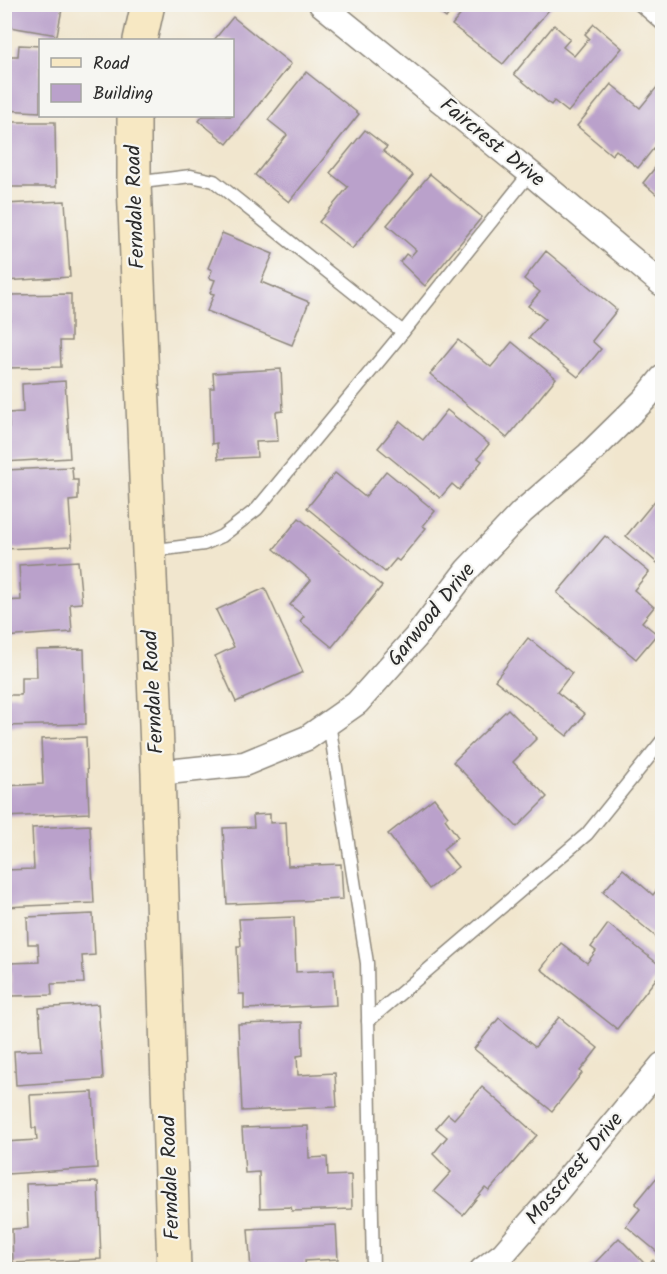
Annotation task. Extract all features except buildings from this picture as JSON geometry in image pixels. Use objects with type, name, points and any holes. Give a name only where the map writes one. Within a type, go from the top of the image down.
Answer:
[{"type":"street","points":[[140,39],[148,4]]},
{"type":"street","name":"Faircrest Drive","points":[[321,4],[663,284]]},
{"type":"street","name":"Ferndale Road","points":[[134,117],[134,183],[158,773],[174,1269]]},
{"type":"street","name":"Garwood Drive","points":[[158,773],[244,764],[307,738],[357,703],[416,637],[467,570],[522,512],[588,455],[663,378]]},
{"type":"street","name":"Mosscrest Drive","points":[[482,1269],[503,1254],[663,1065]]},
{"type":"lane","points":[[639,4],[663,24]]},
{"type":"lane","points":[[148,551],[204,544],[222,536],[257,509],[530,173]]},
{"type":"lane","points":[[134,183],[191,176],[214,181],[403,332]]},
{"type":"lane","points":[[329,723],[367,963],[372,1269]]},
{"type":"lane","points":[[368,1021],[587,834],[663,741]]}]
